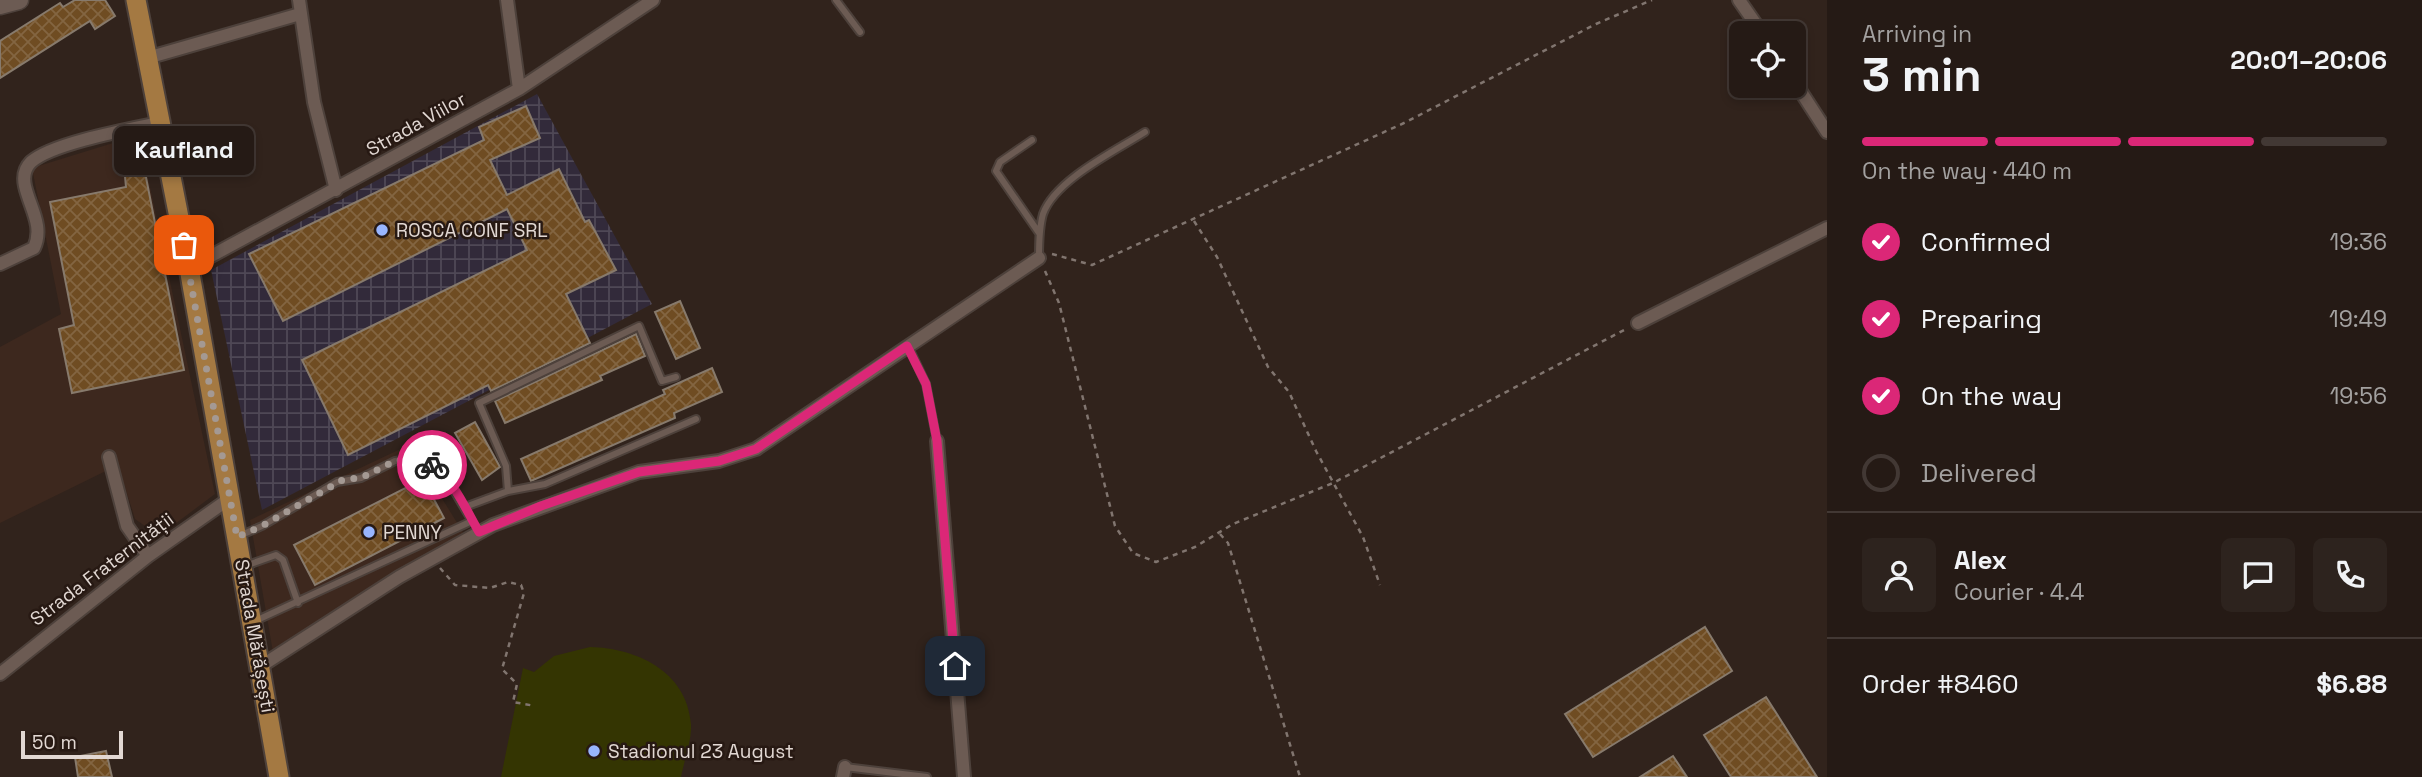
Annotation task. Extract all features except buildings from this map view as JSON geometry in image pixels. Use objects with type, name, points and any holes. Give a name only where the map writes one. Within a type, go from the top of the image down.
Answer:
[{"type":"main road","points":[[0,5],[19,0]]},
{"type":"main road","name":"Strada Mărășești","points":[[136,0],[189,268],[279,777]]},
{"type":"street","points":[[299,0],[314,102],[336,190]]},
{"type":"street","points":[[507,0],[519,89]]},
{"type":"street","name":"Strada Viilor","points":[[189,268],[519,89],[653,0]]},
{"type":"street","points":[[1739,0],[1754,21]]},
{"type":"street","points":[[147,58],[300,14]]},
{"type":"street","points":[[1805,98],[1827,132]]},
{"type":"street","points":[[0,264],[34,248],[39,237],[24,173],[30,163],[43,154],[121,130],[159,123]]},
{"type":"street","points":[[1638,323],[1827,229]]},
{"type":"street","points":[[261,666],[399,577],[433,560],[475,526],[639,472],[719,461],[756,449],[1039,258]]},
{"type":"street","points":[[937,441],[964,777]]},
{"type":"street","points":[[108,457],[127,526],[148,556]]},
{"type":"street","name":"Strada Fraternității","points":[[0,674],[148,556],[229,499]]},
{"type":"lane","points":[[836,0],[860,32]]},
{"type":"lane","points":[[1039,258],[1043,213],[1051,198],[1069,181],[1145,132]]},
{"type":"lane","points":[[1032,140],[1000,162],[996,171],[1040,233]]},
{"type":"lane","points":[[508,491],[506,466],[480,403],[639,326],[662,381],[676,377]]},
{"type":"lane","points":[[907,346],[926,384],[937,441]]},
{"type":"lane","points":[[465,507],[508,491],[545,484],[696,419]]},
{"type":"lane","points":[[237,537],[262,526],[337,482],[361,478],[395,461],[417,458],[444,474],[475,526],[253,622]]},
{"type":"lane","points":[[243,567],[276,555],[283,560],[298,603]]},
{"type":"lane","points":[[844,772],[927,777]]},
{"type":"path","points":[[1638,323],[1333,483],[1233,524],[1220,534],[1156,562],[1133,553],[1115,526],[1059,303],[1039,258],[1054,254],[1092,265],[1404,123],[1596,24],[1652,0]]},
{"type":"path","points":[[1194,220],[1217,257],[1268,367],[1289,392],[1333,483],[1363,537],[1380,585]]},
{"type":"path","points":[[1220,534],[1228,543],[1300,777]]},
{"type":"path","points":[[433,560],[455,585],[490,588],[508,582],[521,585],[524,593],[502,669],[517,684],[513,702],[535,706]]},
{"type":"shaded area","points":[[537,94],[652,304],[262,510],[211,270]]},
{"type":"shaded area","points":[[139,135],[215,494],[159,536],[135,519],[118,465],[0,523],[0,347],[61,314],[32,168]]},
{"type":"shaded area","points":[[409,445],[464,534],[273,652],[250,520]]},
{"type":"shaded area","points":[[590,647],[607,648],[641,658],[656,666],[680,690],[691,724],[681,777],[501,777],[523,668],[534,672],[554,656]]},
{"type":"way so far","points":[[184,245],[237,537],[262,526],[344,479],[361,478],[395,461],[417,458],[432,465]]},
{"type":"place","name":"ROSCA CONF SRL","points":[[382,230]]},
{"type":"place","name":"Kaufland","points":[[184,245]]},
{"type":"place","name":"PENNY","points":[[369,532]]},
{"type":"place","name":"Stadionul 23 August","points":[[594,751]]},
{"type":"route","points":[[432,465],[444,474],[453,486],[479,532],[541,506],[639,472],[719,461],[756,449],[907,346],[926,384],[937,441],[955,666]]}]
